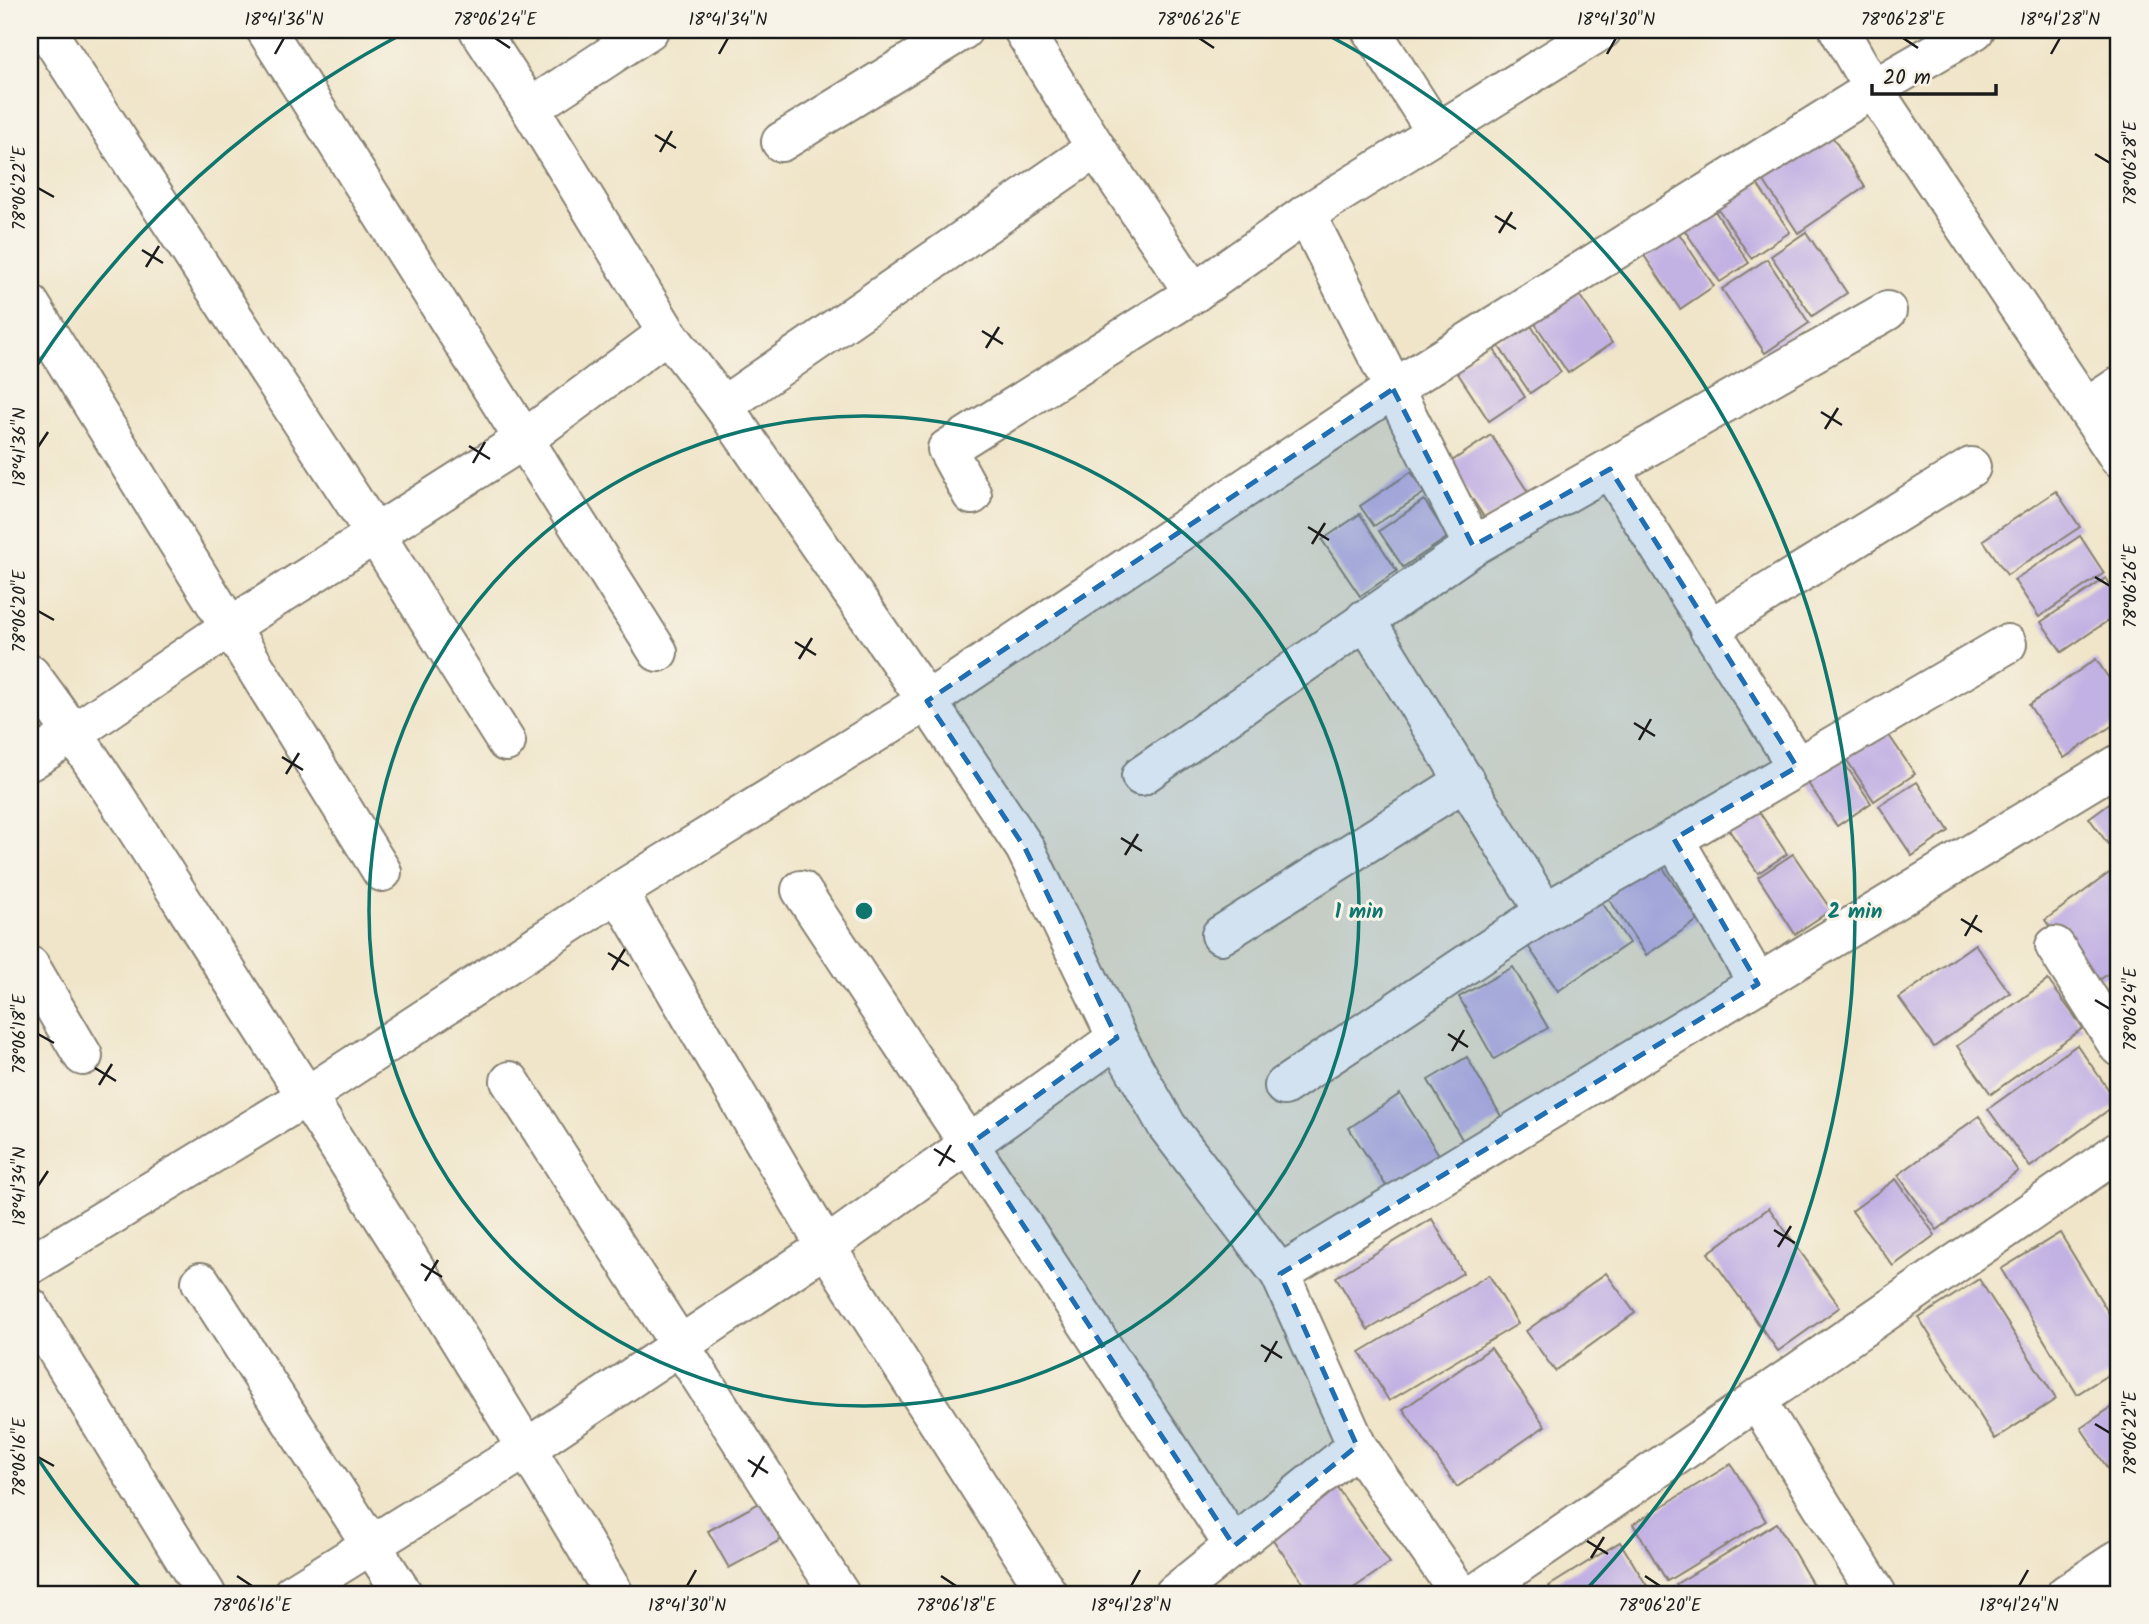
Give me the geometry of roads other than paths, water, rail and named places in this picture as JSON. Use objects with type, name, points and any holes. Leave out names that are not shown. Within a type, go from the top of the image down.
[{"type":"street","points":[[46,30],[375,534],[506,742]]},
{"type":"street","points":[[267,30],[658,652]]},
{"type":"street","points":[[479,30],[530,108],[667,333],[723,405],[1025,848],[1117,1038],[1167,1126],[1280,1274],[1357,1447],[1460,1594]]},
{"type":"street","points":[[530,108],[649,30]]},
{"type":"street","points":[[781,142],[963,30]]},
{"type":"street","points":[[1023,30],[1096,149],[1194,293]]},
{"type":"street","points":[[1371,30],[1436,132]]},
{"type":"street","points":[[972,495],[947,449],[1194,293],[1306,214],[1602,30]]},
{"type":"street","points":[[1839,30],[1873,89],[2119,458]]},
{"type":"street","points":[[30,1265],[307,1097],[618,892],[927,701],[1393,389],[1873,89],[1975,30]]},
{"type":"street","points":[[723,405],[1096,149]]},
{"type":"street","points":[[1306,214],[1473,546]]},
{"type":"street","points":[[30,304],[382,872]]},
{"type":"street","points":[[1141,776],[1473,546],[1887,312]]},
{"type":"street","points":[[30,761],[231,626],[523,440],[667,333]]},
{"type":"street","points":[[2086,408],[2119,386]]},
{"type":"street","points":[[1709,629],[1971,467]]},
{"type":"street","points":[[1610,468],[1797,767]]},
{"type":"street","points":[[1366,619],[1545,912]]},
{"type":"street","points":[[1284,1086],[1545,912],[2007,644]]},
{"type":"street","points":[[30,674],[74,733],[307,1097],[527,1448],[614,1594]]},
{"type":"street","points":[[1280,1274],[2119,764]]},
{"type":"street","points":[[1221,935],[1465,780]]},
{"type":"street","points":[[1674,839],[1758,984]]},
{"type":"street","points":[[801,890],[1234,1546]]},
{"type":"street","points":[[618,892],[826,1247],[1048,1594]]},
{"type":"street","points":[[2055,946],[2119,1047]]},
{"type":"street","points":[[30,965],[83,1056]]},
{"type":"street","points":[[292,1594],[527,1448],[680,1346],[826,1247],[1117,1038]]},
{"type":"street","points":[[510,1081],[840,1594]]},
{"type":"street","points":[[1475,1594],[2119,1151]]},
{"type":"street","points":[[201,1282],[403,1594]]},
{"type":"street","points":[[30,1307],[206,1594]]},
{"type":"street","points":[[1756,1399],[1877,1594]]},
{"type":"street","points":[[1174,1594],[1357,1447]]},
{"type":"street","points":[[2066,1594],[2119,1559]]}]
